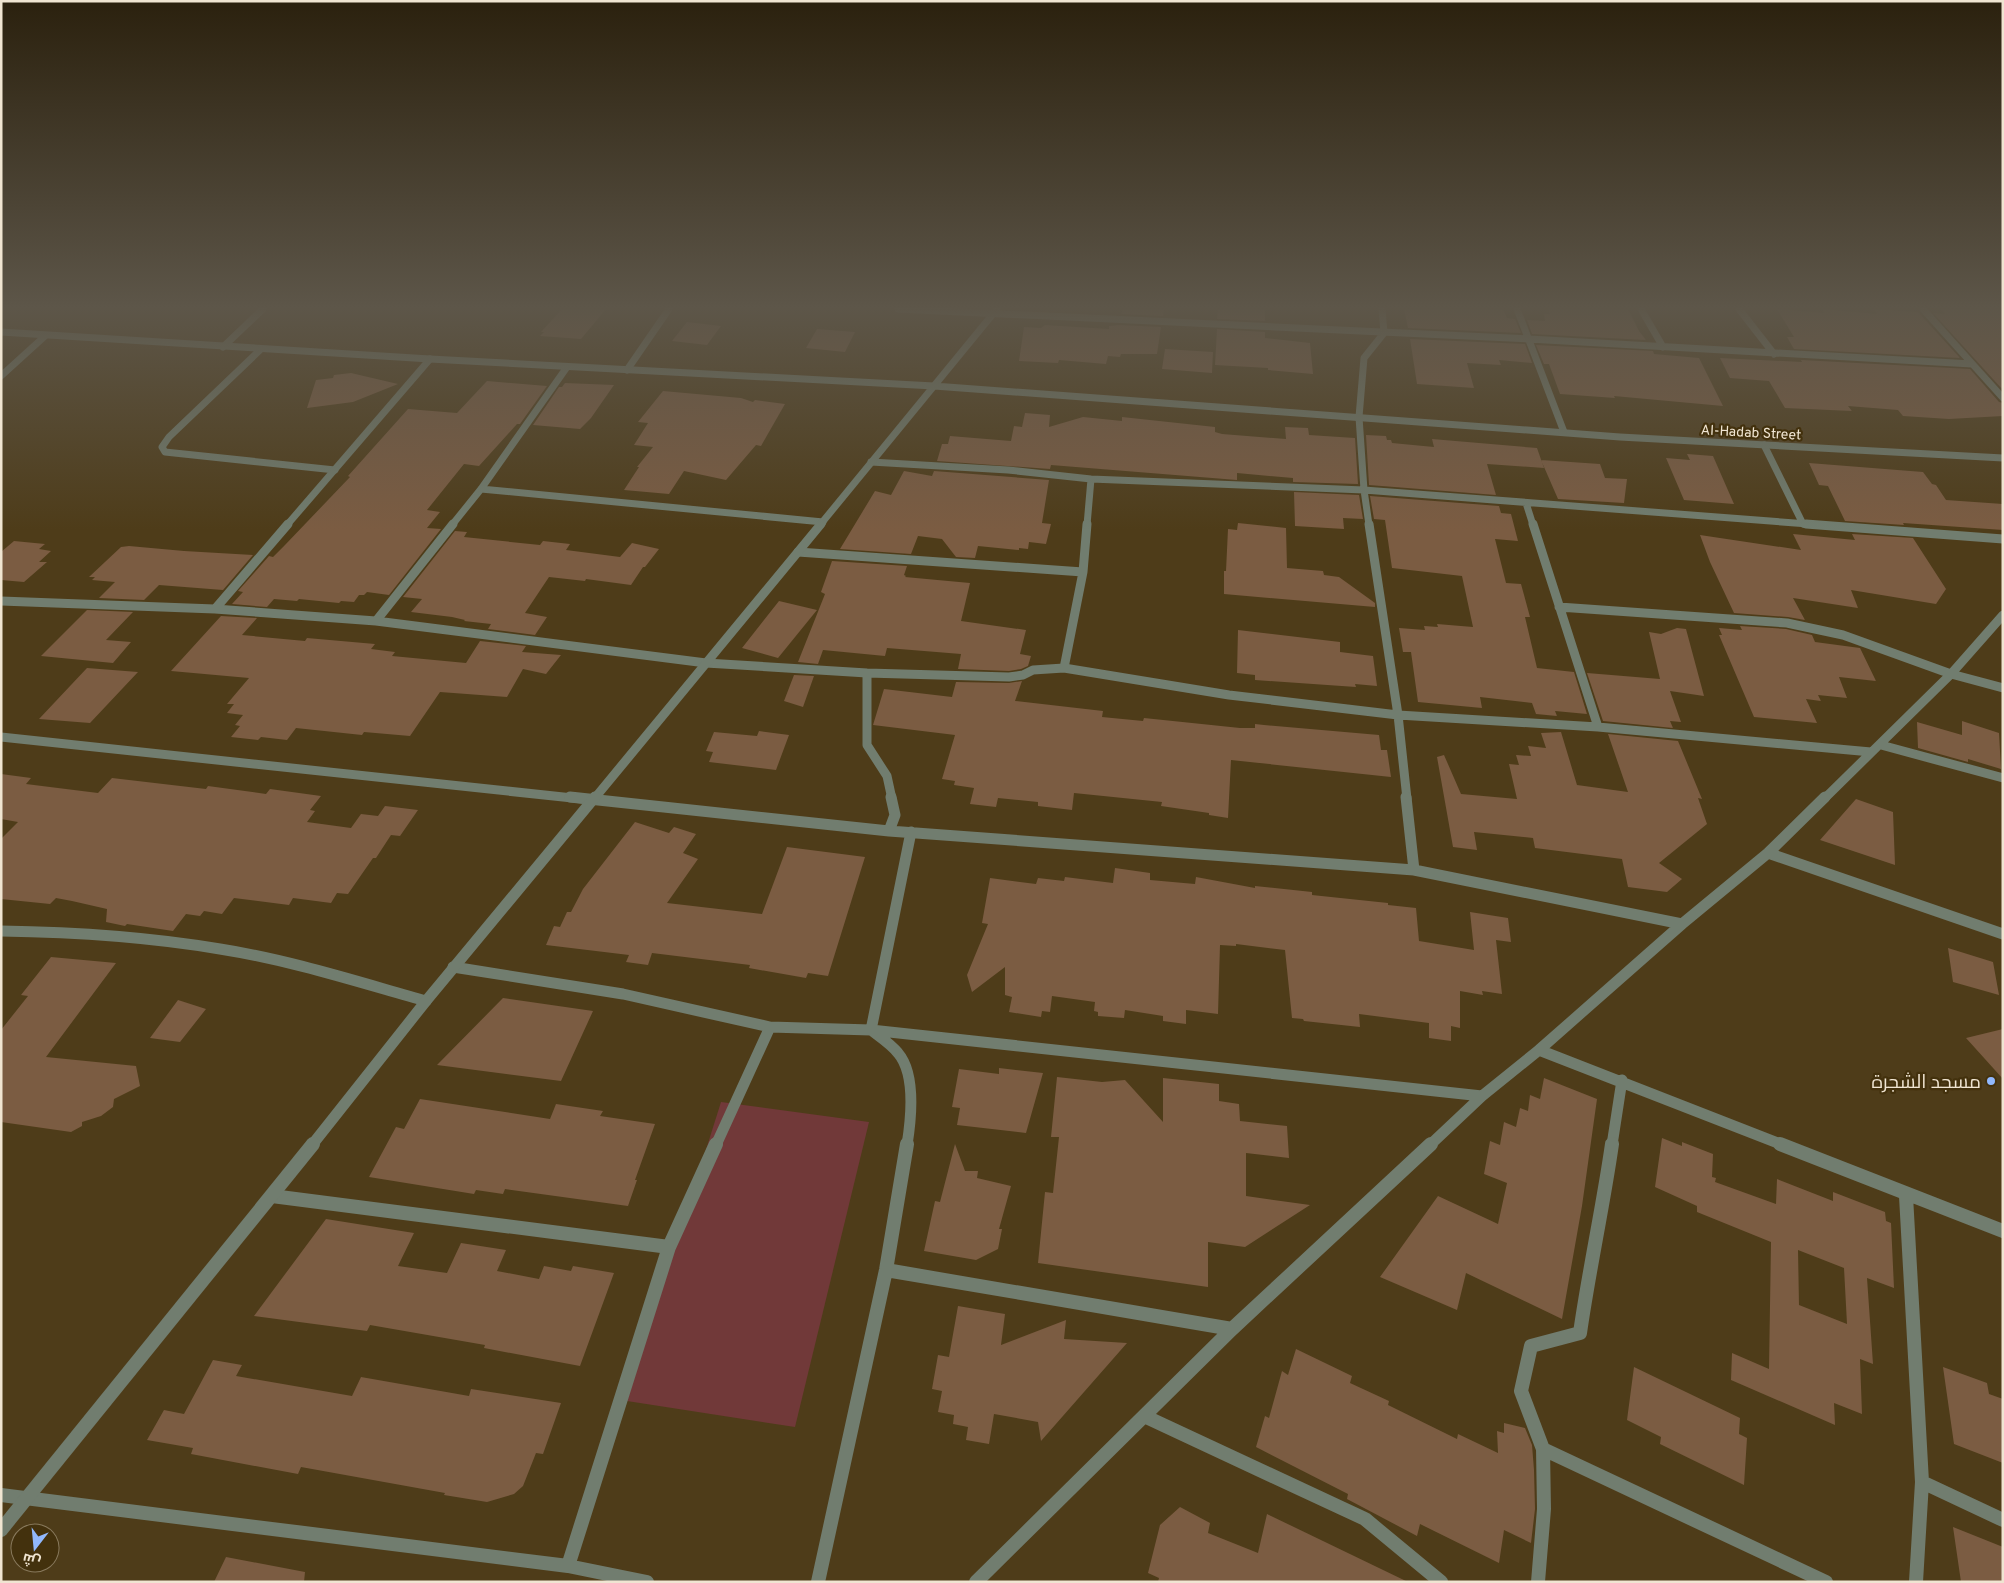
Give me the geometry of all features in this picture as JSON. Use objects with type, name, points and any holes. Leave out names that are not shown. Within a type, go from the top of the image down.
[{"type":"street","points":[[226,383],[169,437],[162,447],[165,452],[335,470]]},
{"type":"street","points":[[216,609],[410,383]]},
{"type":"street","points":[[376,621],[481,488],[556,383]]},
{"type":"street","name":"Al-Hadab Street","points":[[874,383],[1564,432],[2003,458]]},
{"type":"street","points":[[1,1530],[272,1196],[453,967],[937,383]]},
{"type":"street","points":[[1362,383],[1359,417],[1364,490],[1398,715],[1414,870]]},
{"type":"street","points":[[1546,383],[1564,432]]},
{"type":"street","points":[[1989,383],[2003,398]]},
{"type":"street","points":[[1764,445],[1803,524]]},
{"type":"street","points":[[872,462],[1008,470],[1091,479],[1364,490],[2003,539]]},
{"type":"street","points":[[1064,668],[1083,572],[1091,479]]},
{"type":"street","points":[[481,488],[823,522]]},
{"type":"street","points":[[1526,503],[1598,727]]},
{"type":"street","points":[[798,552],[1083,572]]},
{"type":"street","points":[[1,601],[216,609],[376,621],[706,663],[868,673],[1009,677],[1023,675],[1033,670],[1064,668],[1229,694],[1398,715],[1598,727],[1876,749],[2003,778]]},
{"type":"street","points":[[1559,607],[1787,623],[1844,635],[1951,674],[2003,688]]},
{"type":"street","points":[[976,1582],[1232,1330],[1482,1096],[1539,1050],[1682,924],[1768,853],[1951,674],[2003,615]]},
{"type":"street","points":[[868,673],[867,745],[887,776],[894,815],[890,831]]},
{"type":"street","points":[[1,737],[890,831],[1414,870],[1682,924]]},
{"type":"street","points":[[871,1030],[911,832]]},
{"type":"street","points":[[1768,853],[2003,934]]},
{"type":"street","points":[[1,931],[68,932],[220,949],[296,965],[426,1001]]},
{"type":"street","points":[[453,967],[623,994],[770,1027],[871,1030],[1482,1096]]},
{"type":"street","points":[[568,1566],[669,1247],[770,1027]]},
{"type":"street","points":[[818,1582],[886,1270],[912,1122],[910,1081],[899,1054],[871,1030]]},
{"type":"street","points":[[1539,1050],[1622,1080],[1906,1196],[2003,1232]]},
{"type":"street","points":[[1538,1582],[1544,1509],[1544,1449],[1521,1390],[1531,1346],[1580,1332],[1589,1271],[1602,1213],[1622,1080]]},
{"type":"street","points":[[272,1196],[669,1247]]},
{"type":"street","points":[[1906,1196],[1922,1482],[1916,1582]]},
{"type":"street","points":[[886,1270],[1232,1330]]},
{"type":"street","points":[[1144,1416],[1365,1519],[1441,1582]]},
{"type":"street","points":[[1544,1449],[1826,1582]]},
{"type":"street","points":[[1922,1482],[2003,1520]]},
{"type":"street","points":[[1,1495],[568,1566],[647,1582]]},
{"type":"shaded area","points":[[721,1102],[869,1122],[795,1427],[627,1401]]},
{"type":"building","points":[[315,383],[398,384],[353,402],[307,408]]},
{"type":"building","points":[[485,383],[547,386],[520,424],[517,424],[479,466],[464,464],[427,510],[440,512],[427,528],[441,529],[389,595],[367,592],[364,595],[359,595],[354,602],[341,601],[339,603],[299,599],[297,601],[274,599],[267,607],[232,604],[243,592],[238,591],[269,556],[273,557],[350,477],[348,476],[408,409],[457,413]]},
{"type":"building","points":[[565,383],[614,385],[591,418],[580,429],[533,425],[559,387],[562,387]]},
{"type":"building","points":[[1473,383],[1474,388],[1417,384]]},
{"type":"building","points":[[1556,383],[1711,383],[1723,406],[1614,396],[1615,398],[1560,394]]},
{"type":"building","points":[[1770,383],[1982,383],[1999,402],[2003,403],[2003,416],[1949,419],[1903,416],[1898,410],[1848,406],[1852,411],[1785,408]]},
{"type":"building","points":[[1997,383],[2003,383],[2003,390]]},
{"type":"building","points":[[663,391],[785,404],[761,446],[756,445],[726,480],[684,471],[669,494],[624,490],[639,467],[637,467],[653,447],[634,445],[648,423],[638,422]]},
{"type":"building","points":[[1025,413],[1050,415],[1049,427],[1083,417],[1122,421],[1122,417],[1215,427],[1215,432],[1222,434],[1286,439],[1285,427],[1308,428],[1309,435],[1355,438],[1358,484],[1293,482],[1293,478],[1237,473],[1237,480],[1051,465],[1050,469],[937,461],[942,444],[948,444],[950,436],[1011,441],[1014,426],[1022,427]]},
{"type":"building","points":[[1366,435],[1386,436],[1387,440],[1391,440],[1392,443],[1434,447],[1432,439],[1537,448],[1544,468],[1487,464],[1496,495],[1369,485]]},
{"type":"building","points":[[1687,454],[1713,456],[1734,504],[1684,500],[1666,458],[1690,460]]},
{"type":"building","points":[[1541,460],[1600,464],[1605,478],[1627,479],[1624,503],[1558,499]]},
{"type":"building","points":[[1809,463],[1923,472],[1932,484],[1936,485],[1946,500],[2003,504],[2003,530],[1845,521],[1828,486],[1819,485]]},
{"type":"building","points":[[904,471],[932,476],[934,471],[1049,480],[1042,523],[1051,524],[1046,544],[1029,542],[1028,549],[1019,548],[1019,550],[978,546],[975,558],[956,557],[942,539],[918,536],[911,554],[840,549],[875,491],[891,495]]},
{"type":"building","points":[[1294,492],[1359,495],[1363,519],[1343,518],[1344,529],[1295,526]]},
{"type":"building","points":[[1370,496],[1499,506],[1501,513],[1511,514],[1518,541],[1495,539],[1506,583],[1521,584],[1530,617],[1525,617],[1537,668],[1574,672],[1587,714],[1555,711],[1557,716],[1536,714],[1532,703],[1480,697],[1482,708],[1418,702],[1411,652],[1403,652],[1399,628],[1425,630],[1424,626],[1438,627],[1437,624],[1473,627],[1462,576],[1392,568],[1385,520],[1374,519]]},
{"type":"building","points":[[1238,523],[1286,528],[1287,568],[1323,571],[1324,575],[1339,577],[1375,603],[1375,607],[1224,594],[1228,529],[1237,530]]},
{"type":"building","points":[[455,531],[467,532],[464,537],[540,545],[543,541],[570,544],[566,550],[620,557],[632,543],[659,549],[643,567],[631,585],[586,579],[585,581],[549,577],[525,613],[547,617],[535,635],[488,629],[491,624],[411,612],[422,599],[403,597]]},
{"type":"building","points":[[1793,534],[1855,540],[1852,534],[1913,538],[1946,589],[1936,604],[1851,590],[1858,608],[1793,598],[1805,620],[1734,613],[1710,562],[1700,535],[1801,550]]},
{"type":"building","points":[[14,541],[45,544],[39,549],[51,551],[39,562],[47,562],[24,582],[1,580],[1,552]]},
{"type":"building","points":[[121,547],[253,555],[223,590],[159,585],[144,600],[99,598],[115,582],[92,580],[95,577],[89,577]]},
{"type":"building","points":[[832,561],[907,566],[905,577],[970,583],[961,621],[1026,630],[1020,654],[1031,656],[1028,666],[1009,671],[958,669],[961,654],[887,648],[885,656],[823,650],[818,664],[798,662],[825,594],[821,592]]},
{"type":"building","points":[[779,601],[817,610],[778,658],[742,648]]},
{"type":"building","points":[[87,610],[133,612],[106,640],[131,642],[113,663],[41,656]]},
{"type":"building","points":[[221,616],[257,618],[242,635],[305,641],[307,638],[375,644],[371,649],[395,652],[392,656],[466,663],[480,641],[526,646],[522,652],[561,655],[546,674],[523,669],[507,697],[440,692],[410,736],[364,732],[362,735],[296,728],[287,740],[261,737],[258,740],[231,737],[240,726],[235,725],[243,715],[227,713],[234,704],[227,704],[249,678],[171,671]]},
{"type":"building","points":[[1740,626],[1786,629],[1812,635],[1815,642],[1860,648],[1876,681],[1839,677],[1847,698],[1818,695],[1821,701],[1806,699],[1817,723],[1754,717],[1719,635],[1722,635],[1719,628],[1742,630]]},
{"type":"building","points":[[1677,628],[1686,629],[1704,696],[1670,691],[1681,722],[1670,721],[1673,728],[1603,721],[1587,673],[1660,679],[1649,632],[1661,634]]},
{"type":"building","points":[[1238,630],[1340,642],[1340,652],[1373,656],[1377,686],[1355,684],[1356,687],[1255,680],[1255,675],[1237,673]]},
{"type":"building","points":[[87,668],[138,672],[90,723],[39,719]]},
{"type":"building","points":[[794,675],[814,676],[803,707],[784,701]]},
{"type":"building","points":[[1022,681],[1015,701],[1103,711],[1102,717],[1143,721],[1144,718],[1240,728],[1255,728],[1255,724],[1379,735],[1381,750],[1387,750],[1391,777],[1231,760],[1228,818],[1209,815],[1209,813],[1161,806],[1162,802],[1074,793],[1072,810],[1038,806],[1038,802],[998,798],[996,807],[970,804],[974,788],[954,785],[955,781],[942,779],[955,735],[873,725],[884,689],[952,697],[956,682],[1009,683]]},
{"type":"building","points":[[1962,721],[1999,733],[2001,769],[1968,759],[1968,762],[1918,748],[1917,722],[1962,735]]},
{"type":"building","points":[[759,731],[789,735],[776,770],[709,762],[713,752],[706,751],[714,732],[757,736]]},
{"type":"building","points":[[1561,732],[1577,785],[1628,792],[1608,734],[1678,741],[1702,799],[1698,798],[1707,824],[1659,863],[1682,879],[1667,892],[1628,887],[1622,859],[1535,848],[1533,838],[1474,832],[1477,850],[1453,847],[1437,757],[1444,755],[1461,794],[1517,799],[1509,764],[1519,765],[1516,755],[1531,756],[1528,746],[1546,748],[1541,733]]},
{"type":"building","points":[[1,774],[31,778],[26,784],[98,793],[112,778],[206,789],[208,786],[266,794],[270,789],[321,796],[310,810],[315,811],[307,822],[351,828],[361,814],[378,816],[385,806],[418,810],[400,836],[391,835],[348,894],[337,893],[331,903],[293,898],[289,905],[234,898],[222,914],[204,911],[200,916],[186,914],[173,931],[106,922],[107,909],[56,898],[50,904],[1,899],[1,839],[18,822],[1,819]]},
{"type":"building","points":[[1856,799],[1893,812],[1895,865],[1820,840]]},
{"type":"building","points":[[635,822],[669,833],[674,827],[696,834],[683,853],[698,859],[667,903],[762,914],[787,847],[865,857],[828,976],[808,973],[806,978],[749,968],[750,965],[652,953],[648,965],[626,962],[629,955],[546,945],[554,926],[560,927],[567,912],[571,912],[583,889]]},
{"type":"building","points":[[1115,868],[1150,873],[1150,880],[1195,884],[1196,877],[1255,888],[1255,886],[1312,892],[1312,895],[1416,908],[1419,941],[1474,950],[1470,912],[1508,918],[1511,942],[1496,940],[1502,994],[1482,991],[1483,995],[1460,991],[1460,1028],[1451,1026],[1451,1041],[1429,1038],[1429,1023],[1359,1014],[1360,1027],[1304,1021],[1303,1019],[1292,1018],[1285,950],[1236,944],[1236,946],[1220,945],[1218,1014],[1186,1010],[1186,1024],[1163,1021],[1163,1016],[1125,1010],[1124,1018],[1098,1016],[1098,1012],[1094,1011],[1095,1002],[1052,996],[1050,1012],[1042,1011],[1041,1017],[1009,1012],[1012,997],[1005,995],[1005,967],[972,992],[967,975],[988,924],[982,923],[990,878],[1036,884],[1038,878],[1064,881],[1065,877],[1113,883]]},
{"type":"building","points":[[1948,948],[1993,962],[1999,995],[1953,982]]},
{"type":"building","points":[[51,957],[116,963],[46,1057],[136,1066],[140,1086],[114,1099],[113,1107],[101,1116],[82,1122],[82,1126],[71,1132],[1,1122],[1,1030],[28,996],[21,995]]},
{"type":"building","points":[[503,998],[593,1011],[561,1081],[437,1065]]},
{"type":"building","points":[[178,1000],[206,1009],[180,1042],[150,1038]]},
{"type":"building","points":[[2003,1029],[2003,1079],[1966,1038]]},
{"type":"building","points":[[999,1068],[1043,1073],[1026,1133],[957,1125],[960,1108],[952,1107],[959,1069],[999,1074]]},
{"type":"building","points":[[1057,1077],[1102,1082],[1125,1080],[1163,1122],[1163,1078],[1219,1084],[1219,1101],[1239,1104],[1240,1121],[1287,1126],[1289,1158],[1246,1153],[1246,1196],[1310,1205],[1245,1247],[1208,1242],[1208,1287],[1038,1263],[1045,1192],[1053,1193],[1059,1137],[1051,1137]]},
{"type":"building","points":[[1544,1078],[1597,1099],[1582,1206],[1562,1319],[1466,1273],[1457,1310],[1380,1277],[1438,1196],[1498,1224],[1507,1183],[1484,1174],[1490,1141],[1500,1145],[1504,1122],[1516,1127],[1520,1108],[1528,1111],[1530,1095],[1540,1099]]},
{"type":"building","points":[[420,1099],[550,1119],[556,1104],[603,1111],[600,1116],[655,1124],[628,1206],[505,1189],[503,1194],[476,1190],[474,1194],[369,1177],[396,1127],[404,1129]]},
{"type":"building","points":[[1662,1138],[1682,1146],[1682,1142],[1713,1154],[1712,1177],[1716,1178],[1715,1182],[1776,1204],[1777,1179],[1833,1201],[1833,1192],[1885,1212],[1886,1221],[1891,1223],[1894,1288],[1867,1278],[1873,1364],[1860,1359],[1862,1414],[1834,1403],[1835,1425],[1731,1380],[1732,1353],[1769,1369],[1771,1242],[1697,1212],[1697,1206],[1655,1187]],"holes":[[[1798,1250],[1844,1268],[1847,1324],[1799,1305]]]},
{"type":"building","points":[[955,1144],[965,1171],[978,1171],[977,1178],[1011,1186],[999,1229],[1002,1229],[998,1249],[976,1260],[924,1251],[935,1201],[940,1202]]},
{"type":"building","points":[[326,1219],[414,1233],[398,1266],[447,1273],[461,1243],[506,1250],[497,1271],[539,1279],[544,1266],[571,1271],[573,1266],[614,1273],[580,1366],[484,1348],[485,1345],[370,1325],[367,1331],[254,1316]]},
{"type":"building","points":[[958,1306],[1005,1314],[1001,1345],[1066,1320],[1064,1339],[1127,1343],[1041,1441],[1038,1422],[994,1414],[989,1444],[966,1440],[968,1427],[953,1424],[954,1415],[938,1412],[942,1391],[932,1389],[938,1355],[949,1357]]},
{"type":"building","points":[[1296,1349],[1352,1376],[1350,1383],[1389,1401],[1388,1405],[1457,1439],[1458,1434],[1498,1453],[1497,1431],[1504,1433],[1504,1423],[1525,1428],[1532,1445],[1534,1470],[1535,1509],[1531,1543],[1504,1530],[1499,1563],[1420,1524],[1417,1536],[1347,1499],[1348,1494],[1256,1447],[1265,1416],[1269,1418],[1282,1371],[1288,1375]]},
{"type":"building","points":[[213,1360],[242,1365],[236,1376],[352,1396],[361,1377],[469,1396],[471,1389],[561,1403],[543,1454],[536,1453],[523,1486],[514,1494],[487,1502],[301,1467],[298,1474],[191,1454],[193,1448],[147,1440],[164,1410],[184,1414]]},
{"type":"building","points":[[1634,1367],[1740,1418],[1739,1434],[1747,1438],[1744,1485],[1660,1444],[1661,1437],[1627,1420]]},
{"type":"building","points":[[1943,1367],[1987,1383],[1989,1394],[2003,1399],[2003,1463],[1954,1444]]},
{"type":"building","points":[[1180,1507],[1210,1523],[1208,1533],[1258,1553],[1267,1514],[1408,1582],[1158,1582],[1159,1578],[1148,1573],[1160,1525]]},
{"type":"building","points":[[1953,1527],[2003,1547],[2003,1582],[1961,1582]]},
{"type":"building","points":[[226,1557],[305,1572],[304,1582],[214,1582]]},
{"type":"place","name":"مسجد الشجرة","points":[[1991,1081]]}]
